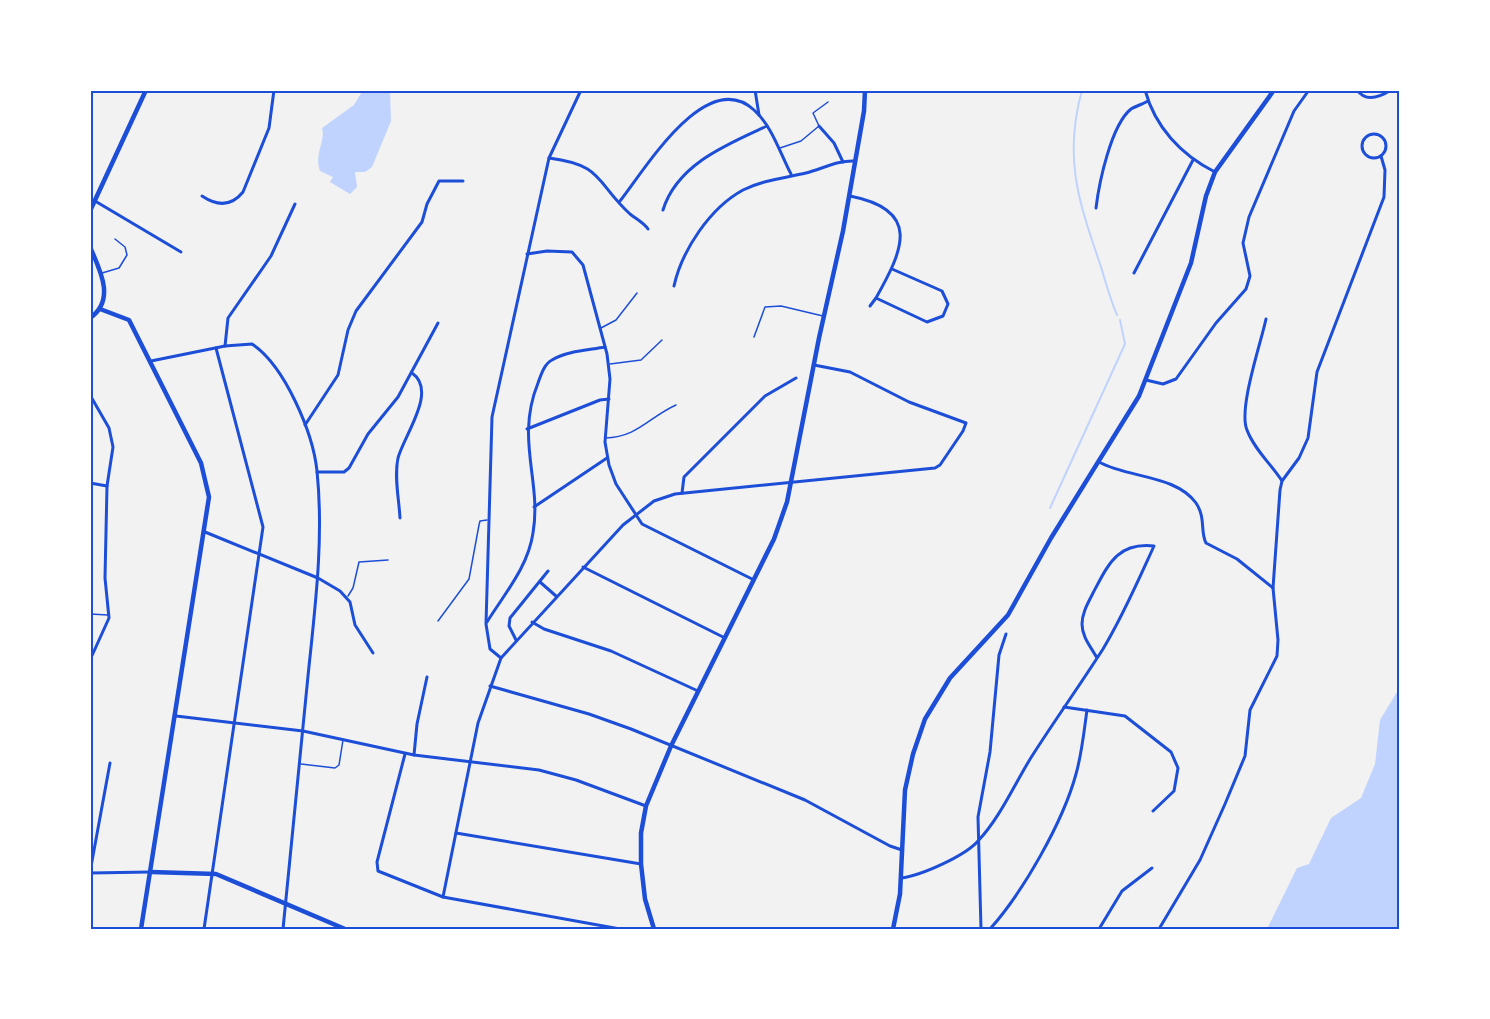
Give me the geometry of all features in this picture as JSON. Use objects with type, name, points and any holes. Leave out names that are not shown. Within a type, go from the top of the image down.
[{"type":"street","points":[[90,211],[146,90]]},
{"type":"street","points":[[202,196],[217,204],[226,204],[236,200],[243,192],[269,128],[274,90]]},
{"type":"street","points":[[501,658],[490,649],[486,624],[492,417],[549,158],[581,90]]},
{"type":"street","points":[[755,90],[759,115]]},
{"type":"street","points":[[654,929],[645,899],[641,864],[641,832],[646,806],[671,746],[754,580],[783,515],[850,196],[865,90]]},
{"type":"street","points":[[1145,90],[1148,101],[1168,138],[1193,160],[1215,172]]},
{"type":"street","points":[[893,929],[901,879],[908,769],[926,719],[950,678],[1008,615],[1056,529],[1099,462],[1146,380],[1191,263],[1215,172],[1274,90]]},
{"type":"street","points":[[1146,380],[1163,384],[1176,379],[1216,322],[1246,289],[1250,276],[1244,243],[1249,217],[1294,111],[1309,90]]},
{"type":"street","points":[[1357,90],[1361,96],[1368,98],[1391,90]]},
{"type":"street","points":[[620,201],[656,149],[702,109],[718,101],[730,99],[743,102],[759,115],[767,126],[790,174]]},
{"type":"street","points":[[1096,208],[1101,174],[1116,135],[1128,112],[1148,101]]},
{"type":"street","points":[[663,210],[674,189],[701,160],[767,126]]},
{"type":"street","points":[[819,126],[834,143],[843,162]]},
{"type":"street","points":[[1159,929],[1200,860],[1245,756],[1250,710],[1277,656],[1278,640],[1273,588],[1282,481],[1299,458],[1308,438],[1317,372],[1384,197],[1385,170],[1381,156],[1385,150],[1383,138],[1375,134],[1367,136],[1362,145],[1364,153],[1370,158],[1381,156]]},
{"type":"street","points":[[549,158],[583,164],[648,229]]},
{"type":"street","points":[[1134,273],[1146,245],[1193,160]]},
{"type":"street","points":[[674,286],[677,270],[689,248],[725,202],[746,189],[790,174],[802,174],[843,162],[855,161]]},
{"type":"street","points":[[305,425],[338,375],[348,330],[356,311],[422,222],[435,186],[439,181],[463,181]]},
{"type":"street","points":[[850,196],[885,209],[898,223],[902,234],[892,269],[870,306]]},
{"type":"street","points":[[94,201],[181,252]]},
{"type":"street","points":[[225,346],[228,318],[271,256],[294,204]]},
{"type":"street","points":[[90,247],[101,273],[105,293],[100,309],[90,318]]},
{"type":"street","points":[[527,254],[563,250],[572,252],[579,258],[609,363],[609,399],[605,438],[607,458],[616,484],[642,524],[754,580]]},
{"type":"street","points":[[876,298],[927,322],[940,319],[945,313],[948,304],[942,291],[892,269]]},
{"type":"street","points":[[100,309],[129,320],[204,471],[209,496],[141,929]]},
{"type":"street","points":[[1266,319],[1252,372],[1245,424],[1252,440],[1282,481]]},
{"type":"street","points":[[317,472],[344,472],[349,468],[368,434],[394,403],[438,323]]},
{"type":"street","points":[[151,361],[225,346],[252,344],[261,351],[280,376],[305,425],[317,472],[318,578],[283,929]]},
{"type":"street","points":[[486,624],[527,558],[534,528],[527,429],[533,394],[550,361],[605,347]]},
{"type":"street","points":[[204,929],[261,555],[263,527],[261,510],[216,348]]},
{"type":"street","points":[[443,897],[470,760],[490,686],[501,658],[611,535],[660,498],[682,493],[935,468],[944,460],[966,423],[909,402],[850,372],[814,365]]},
{"type":"street","points":[[400,518],[399,458],[418,412],[421,388],[419,378],[412,373]]},
{"type":"street","points":[[682,493],[684,477],[756,404],[796,378]]},
{"type":"street","points":[[90,395],[109,428],[113,440],[107,486],[105,578],[109,615],[90,660]]},
{"type":"street","points":[[527,429],[600,400],[609,399]]},
{"type":"street","points":[[534,507],[607,458]]},
{"type":"street","points":[[1099,462],[1119,471],[1173,486],[1186,493],[1196,504],[1203,517],[1206,543],[1237,559],[1273,588]]},
{"type":"street","points":[[90,483],[107,486]]},
{"type":"street","points":[[205,532],[318,578],[347,597],[355,625],[373,653]]},
{"type":"street","points":[[901,879],[924,873],[978,843],[1097,658],[1126,608],[1154,546],[1135,546],[1121,552],[1110,563],[1099,583],[1082,622],[1085,637],[1097,658]]},
{"type":"street","points":[[583,567],[725,638]]},
{"type":"street","points":[[516,640],[510,620],[548,571]]},
{"type":"street","points":[[540,582],[556,596]]},
{"type":"street","points":[[532,622],[611,651],[698,691]]},
{"type":"street","points":[[981,929],[979,803],[990,752],[999,655],[1006,634]]},
{"type":"street","points":[[414,755],[417,724],[427,677]]},
{"type":"street","points":[[490,686],[589,714],[671,746],[805,800],[890,846],[902,850]]},
{"type":"street","points":[[1064,707],[1120,715],[1132,720],[1174,756],[1178,768],[1174,791],[1153,811]]},
{"type":"street","points":[[990,929],[1019,890],[1066,801],[1078,766],[1087,710]]},
{"type":"street","points":[[176,716],[303,731],[405,754],[470,760],[555,773],[646,806]]},
{"type":"street","points":[[405,754],[377,869],[443,897],[620,929]]},
{"type":"street","points":[[110,763],[90,873],[211,873],[345,929]]},
{"type":"street","points":[[456,833],[641,864]]},
{"type":"street","points":[[1099,929],[1122,891],[1152,868]]},
{"type":"lane","points":[[778,149],[801,141],[819,126],[813,113],[828,102]]},
{"type":"lane","points":[[101,273],[119,268],[127,255],[125,247],[115,239]]},
{"type":"lane","points":[[600,328],[616,320],[637,292]]},
{"type":"lane","points":[[754,337],[765,307],[781,306],[824,316]]},
{"type":"lane","points":[[609,363],[641,360],[662,340]]},
{"type":"lane","points":[[605,438],[644,428],[658,414],[676,405]]},
{"type":"lane","points":[[438,621],[469,579],[479,522],[488,519]]},
{"type":"lane","points":[[347,597],[353,588],[359,562],[388,560]]},
{"type":"lane","points":[[90,614],[109,615]]},
{"type":"lane","points":[[301,764],[335,768],[339,765],[343,739]]},
{"type":"water","points":[[363,90],[390,90],[391,121],[372,167],[365,172],[355,172],[357,187],[350,194],[330,182],[333,177],[320,171],[318,159],[323,137],[322,128],[354,105]]},
{"type":"water","points":[[1400,687],[1400,929],[1267,929],[1297,868],[1309,864],[1331,818],[1361,798],[1375,764],[1380,720]]},
{"type":"waterway","points":[[1082,90],[1076,115],[1074,138],[1076,180],[1086,222],[1117,315]]},
{"type":"waterway","points":[[1050,508],[1125,344],[1120,320]]}]
